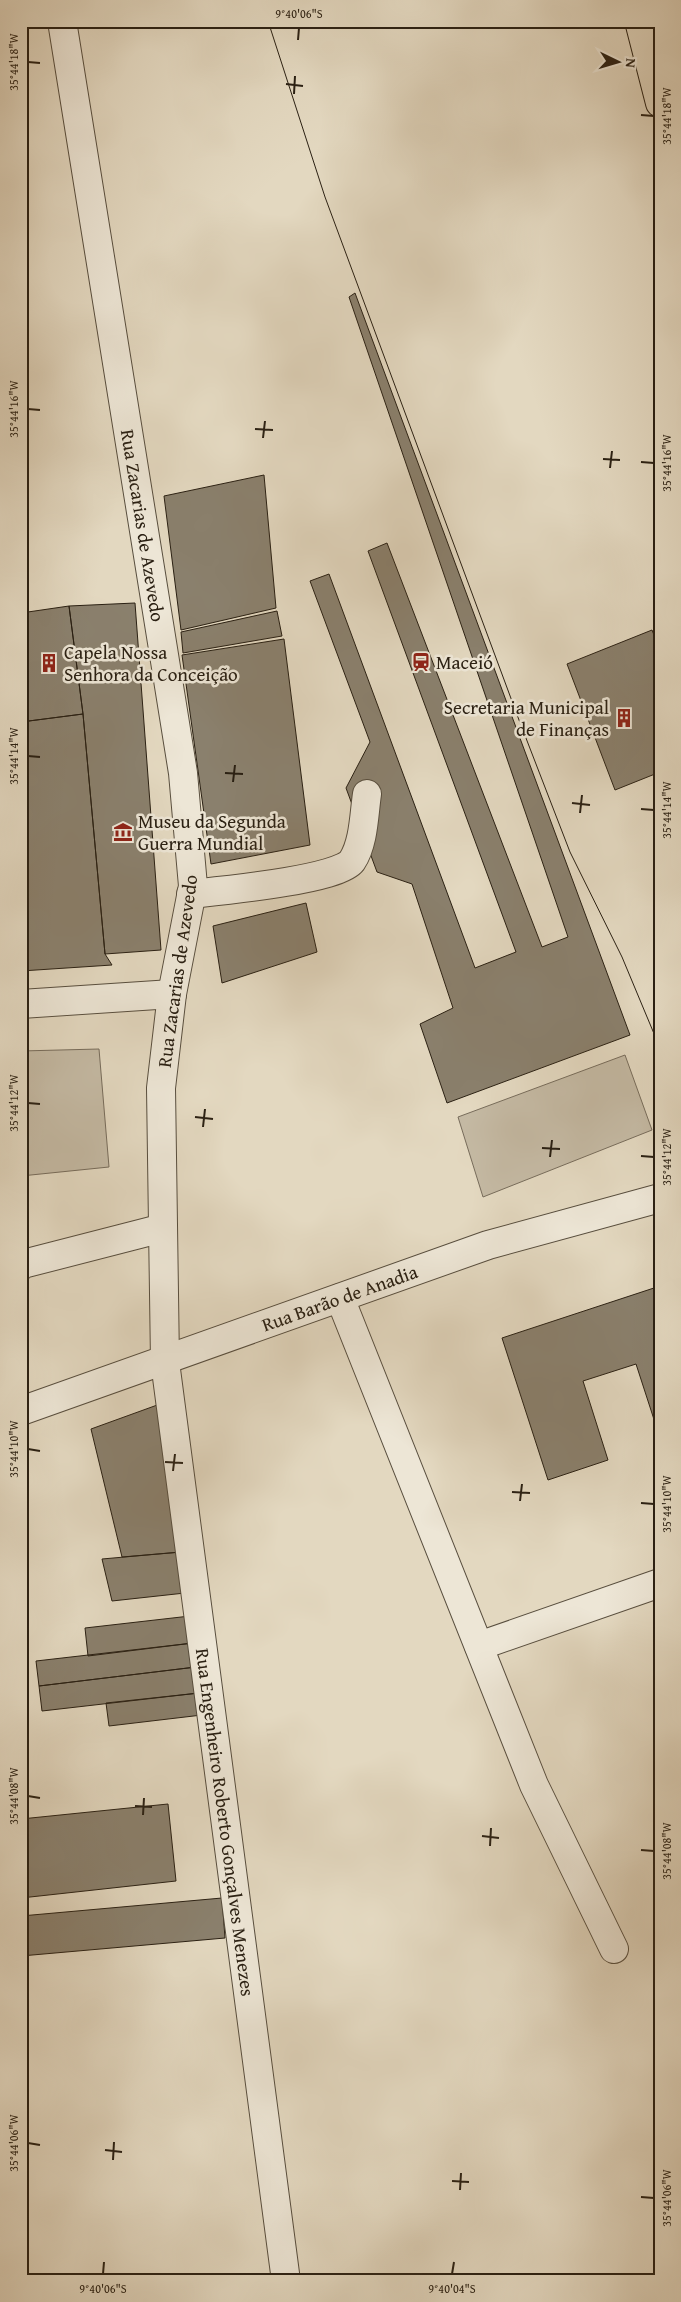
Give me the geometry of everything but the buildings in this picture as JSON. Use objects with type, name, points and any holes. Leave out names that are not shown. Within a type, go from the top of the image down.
[{"type":"main road","points":[[639,21],[660,102]]},
{"type":"street","name":"Rua Zacarias de Azevedo","points":[[62,21],[183,773],[193,886],[172,994],[161,1088],[165,1362]]},
{"type":"street","points":[[191,894],[311,877],[339,869],[350,863],[357,850],[367,794]]},
{"type":"street","points":[[21,1004],[172,994]]},
{"type":"street","name":"Rua Barão de Anadia","points":[[21,1411],[165,1362],[488,1245],[660,1198]]},
{"type":"street","points":[[21,1266],[163,1228]]},
{"type":"street","points":[[340,1298],[534,1785],[614,1949]]},
{"type":"street","name":"Rua Engenheiro Roberto Gonçalves Menezes","points":[[165,1362],[286,2281]]},
{"type":"street","points":[[479,1646],[660,1583]]},
{"type":"shaded area","points":[[99,1049],[109,1167],[21,1176],[21,1051]]},
{"type":"shaded area","points":[[625,1055],[652,1130],[483,1197],[458,1117]]},
{"type":"tram line","points":[[268,21],[325,197],[519,720],[570,852],[622,957],[660,1048]]},
{"type":"place","name":"Maceió","points":[[421,662]]},
{"type":"place","name":"Capela Nossa Senhora da Conceição","points":[[49,663]]},
{"type":"place","name":"Secretaria Municipal de Finanças","points":[[624,718]]},
{"type":"place","name":"Museu da Segunda Guerra Mundial","points":[[123,832]]}]
